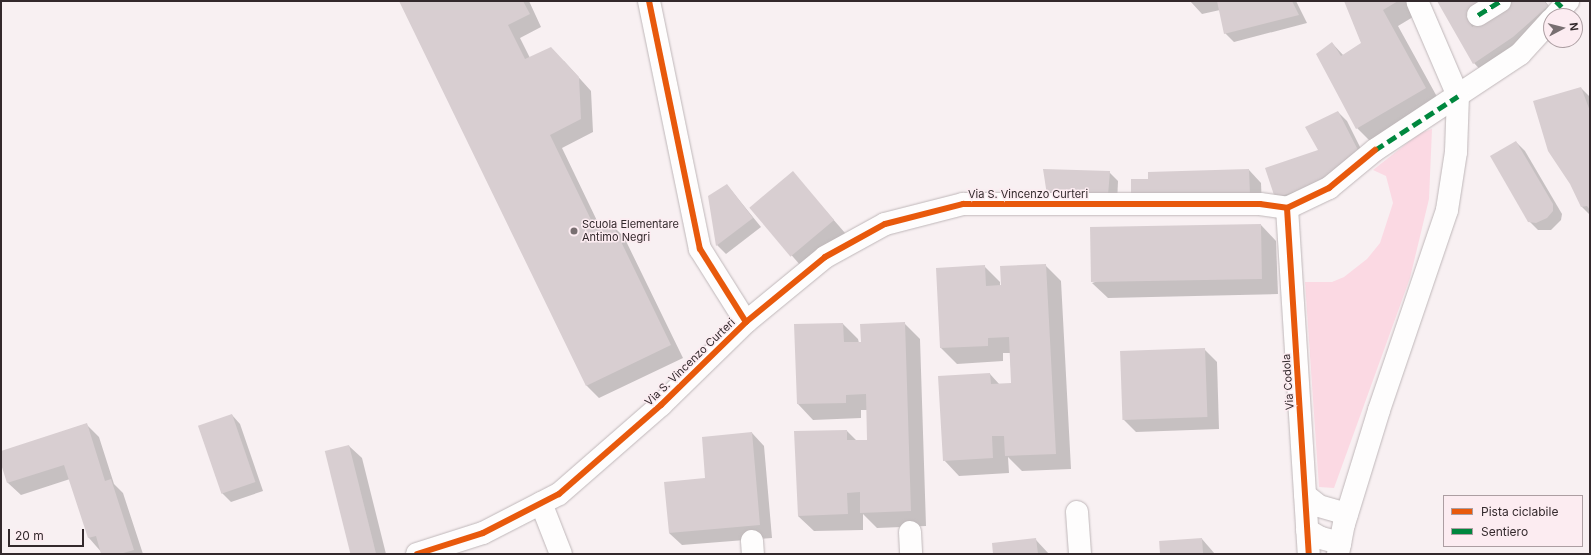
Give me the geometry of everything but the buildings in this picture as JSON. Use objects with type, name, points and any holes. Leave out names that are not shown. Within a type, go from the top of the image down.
[{"type":"street","points":[[649,1],[700,249],[746,322]]},
{"type":"street","points":[[1307,530],[1339,549],[1347,514],[1447,210],[1456,152],[1458,96],[1418,1]]},
{"type":"street","points":[[1478,15],[1500,1]]},
{"type":"street","points":[[1287,208],[1329,188],[1375,150],[1520,54],[1543,27]]},
{"type":"street","name":"Via S. Vincenzo Curteri","points":[[417,554],[483,533],[560,494],[622,440],[746,322],[825,257],[885,224],[963,204],[1244,204],[1287,208]]},
{"type":"street","name":"Via Codola","points":[[1287,208],[1309,554]]},
{"type":"street","points":[[1305,495],[1319,506],[1347,514]]},
{"type":"street","points":[[541,503],[561,554]]},
{"type":"street","points":[[1076,512],[1080,554]]},
{"type":"street","points":[[910,532],[911,554]]},
{"type":"shaded area","points":[[1432,129],[1429,199],[1410,278],[1334,488],[1319,487],[1305,282],[1332,282],[1344,277],[1367,259],[1380,243],[1393,203],[1386,176],[1373,170],[1420,133]]},
{"type":"marked path","points":[[1478,15],[1500,1]]},
{"type":"marked path","points":[[1556,1],[1562,7]]},
{"type":"marked path","points":[[1375,150],[1458,96]]},
{"type":"cycle path","points":[[649,1],[700,249],[746,322]]},
{"type":"cycle path","points":[[417,554],[483,533],[559,494],[661,405],[746,322],[825,257],[885,224],[963,204],[1260,204],[1287,208],[1329,188],[1375,150]]},
{"type":"cycle path","points":[[1287,208],[1309,554]]},
{"type":"place","name":"Scuola Elementare Antimo Negri","points":[[574,231]]}]
